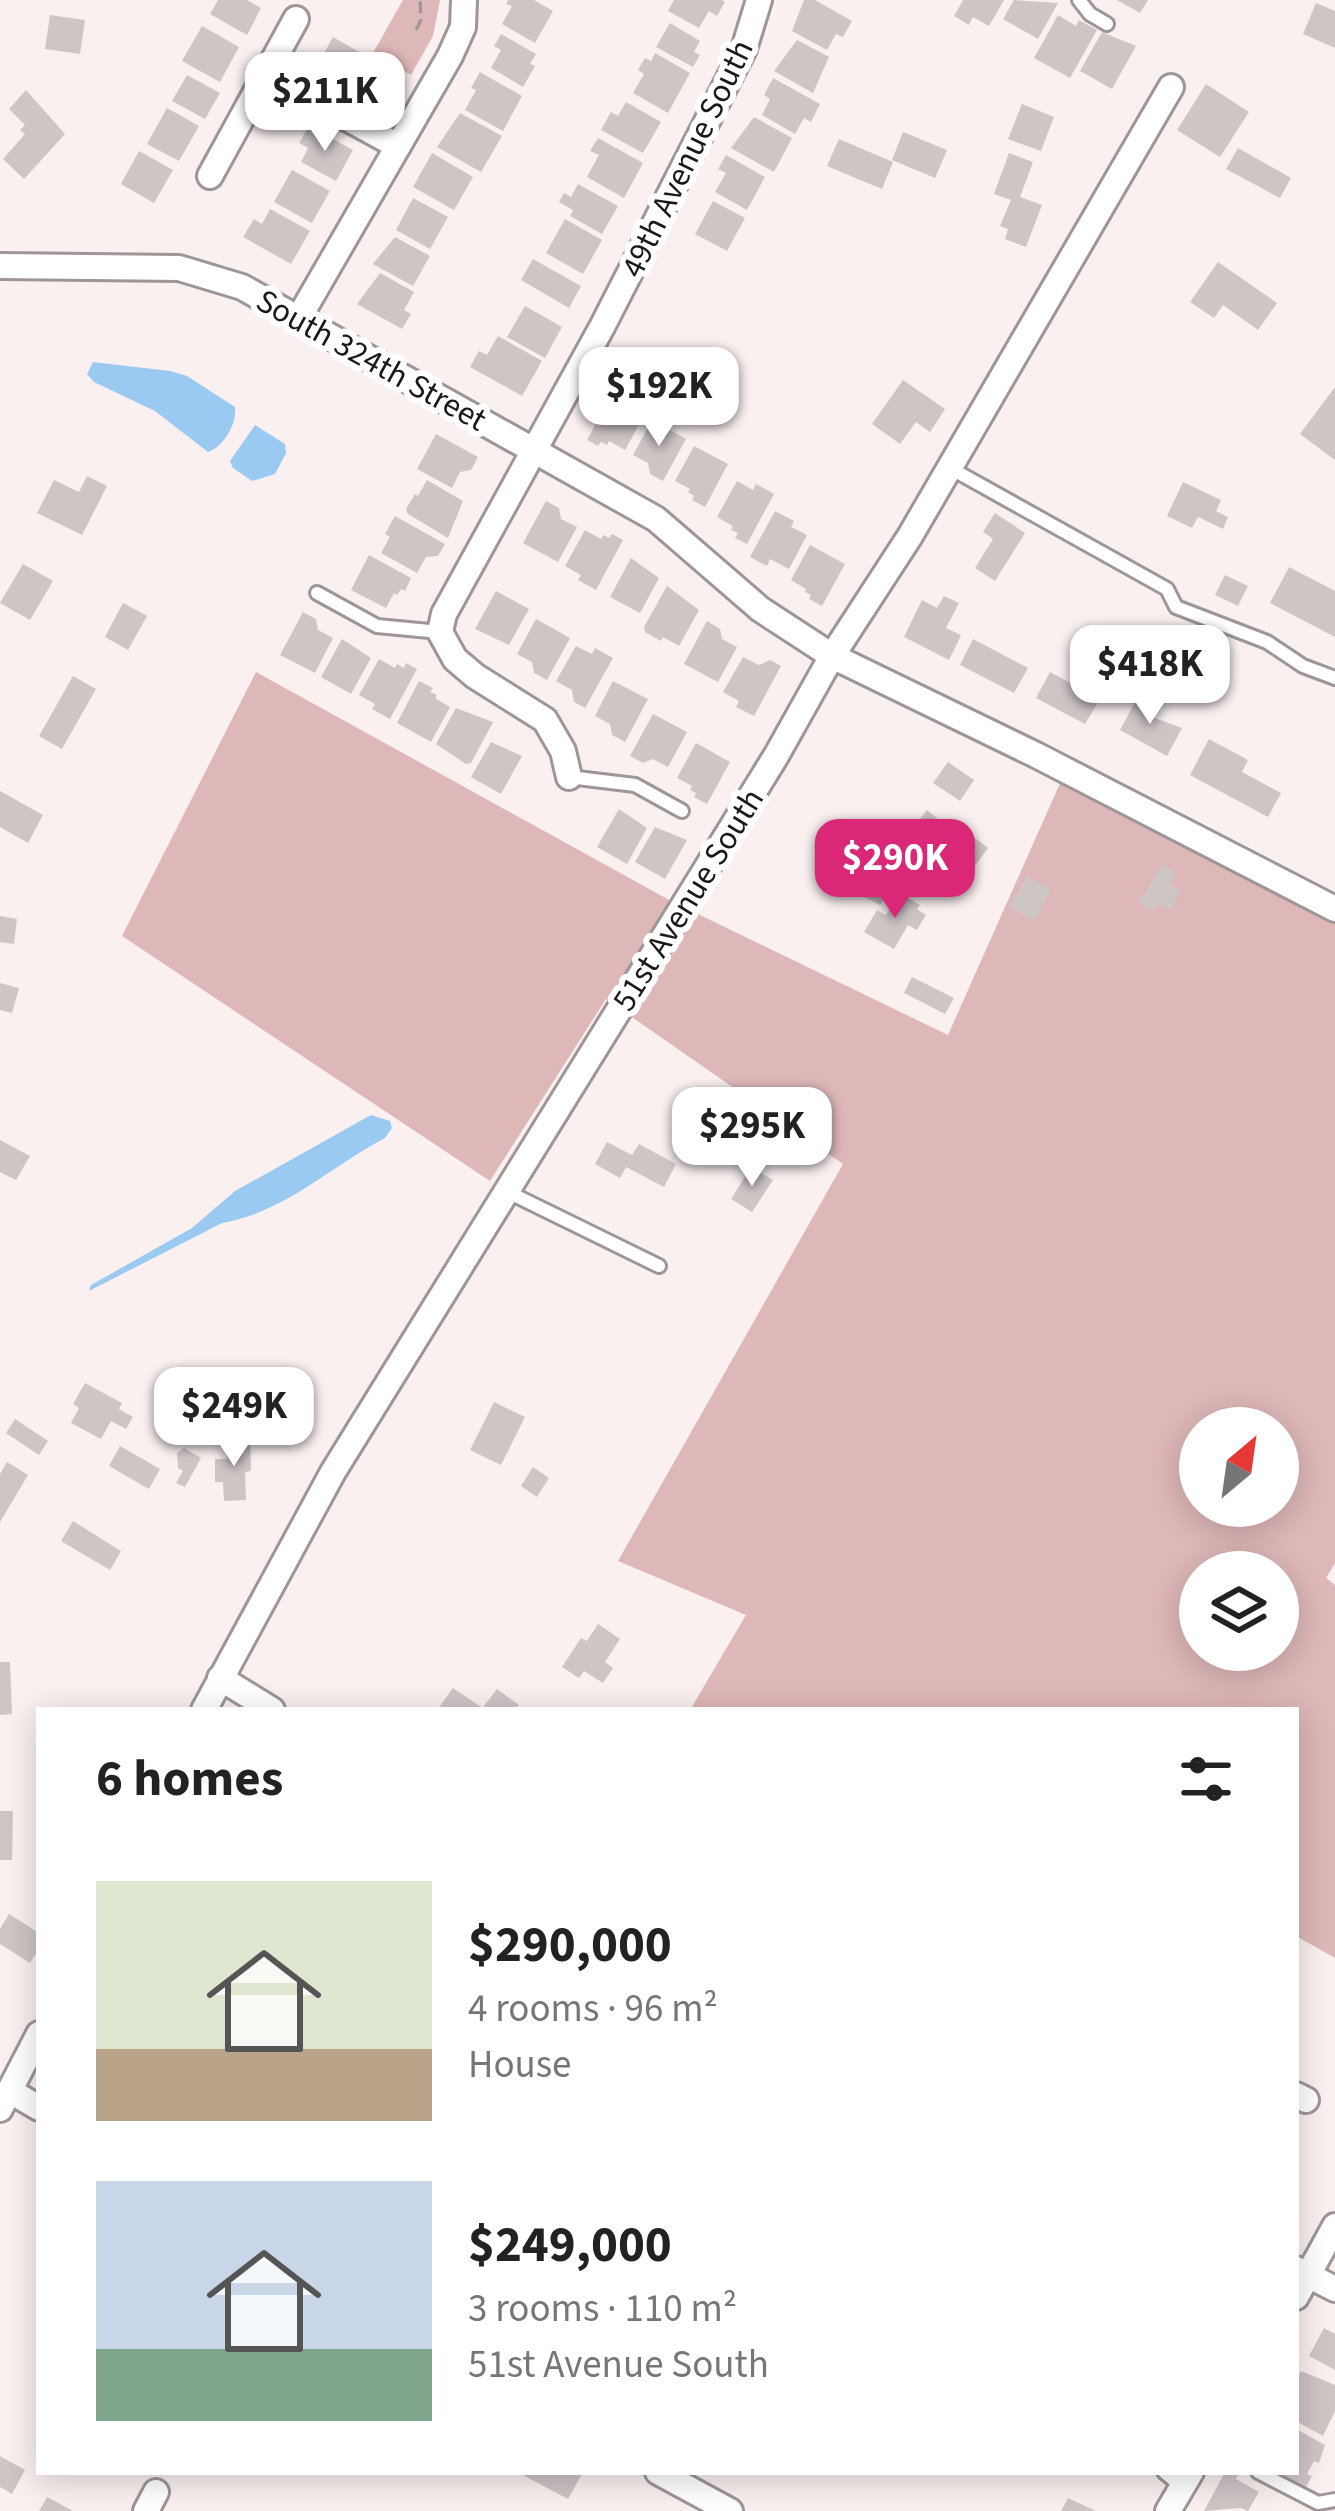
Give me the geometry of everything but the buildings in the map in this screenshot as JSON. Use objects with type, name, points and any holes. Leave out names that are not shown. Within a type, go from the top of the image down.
[{"type":"street","points":[[299,316],[450,56],[463,27],[464,0]]},
{"type":"street","name":"49th Avenue South","points":[[440,632],[445,614],[744,49],[758,0]]},
{"type":"street","points":[[210,176],[296,19]]},
{"type":"street","points":[[266,74],[398,146]]},
{"type":"street","name":"51st Avenue South","points":[[206,1707],[333,1472],[776,756],[1171,87]]},
{"type":"street","name":"South 324th Street","points":[[0,266],[179,268],[242,287],[656,519],[760,609],[832,656],[1335,909]]},
{"type":"street","points":[[440,632],[455,658],[475,676],[545,720],[563,751],[569,777]]},
{"type":"street","points":[[220,1678],[267,1707]]},
{"type":"street","points":[[36,2040],[5,2100],[36,2107]]},
{"type":"street","points":[[1335,2226],[1300,2280],[1335,2289]]},
{"type":"street","points":[[664,2475],[730,2511]]},
{"type":"street","points":[[1168,2511],[1179,2477]]},
{"type":"lane","points":[[1079,0],[1107,24]]},
{"type":"lane","points":[[950,468],[1167,589],[1176,607],[1267,643],[1303,666],[1335,678]]},
{"type":"lane","points":[[317,593],[377,626],[440,632]]},
{"type":"lane","points":[[569,777],[635,785],[682,812]]},
{"type":"lane","points":[[507,1191],[658,1266]]},
{"type":"lane","points":[[1264,2475],[1318,2503],[1335,2500]]},
{"type":"path","points":[[416,30],[421,20],[420,0]]},
{"type":"shaded area","points":[[403,0],[440,0],[433,36],[411,75],[373,53]]},
{"type":"shaded area","points":[[256,672],[671,901],[948,1035],[1070,761],[1335,893],[1335,1563],[1326,1578],[1335,1585],[1335,1958],[1299,1938],[1299,1707],[692,1707],[746,1615],[618,1561],[843,1164],[606,999],[490,1181],[122,936]]},
{"type":"water","points":[[93,362],[187,376],[235,407],[228,434],[208,452],[155,411],[94,382],[87,374]]},
{"type":"water","points":[[255,425],[285,444],[286,453],[275,474],[252,481],[230,461]]},
{"type":"water","points":[[371,1115],[390,1121],[392,1128],[385,1138],[266,1209],[222,1223],[89,1291],[91,1285],[192,1228],[235,1191]]}]
